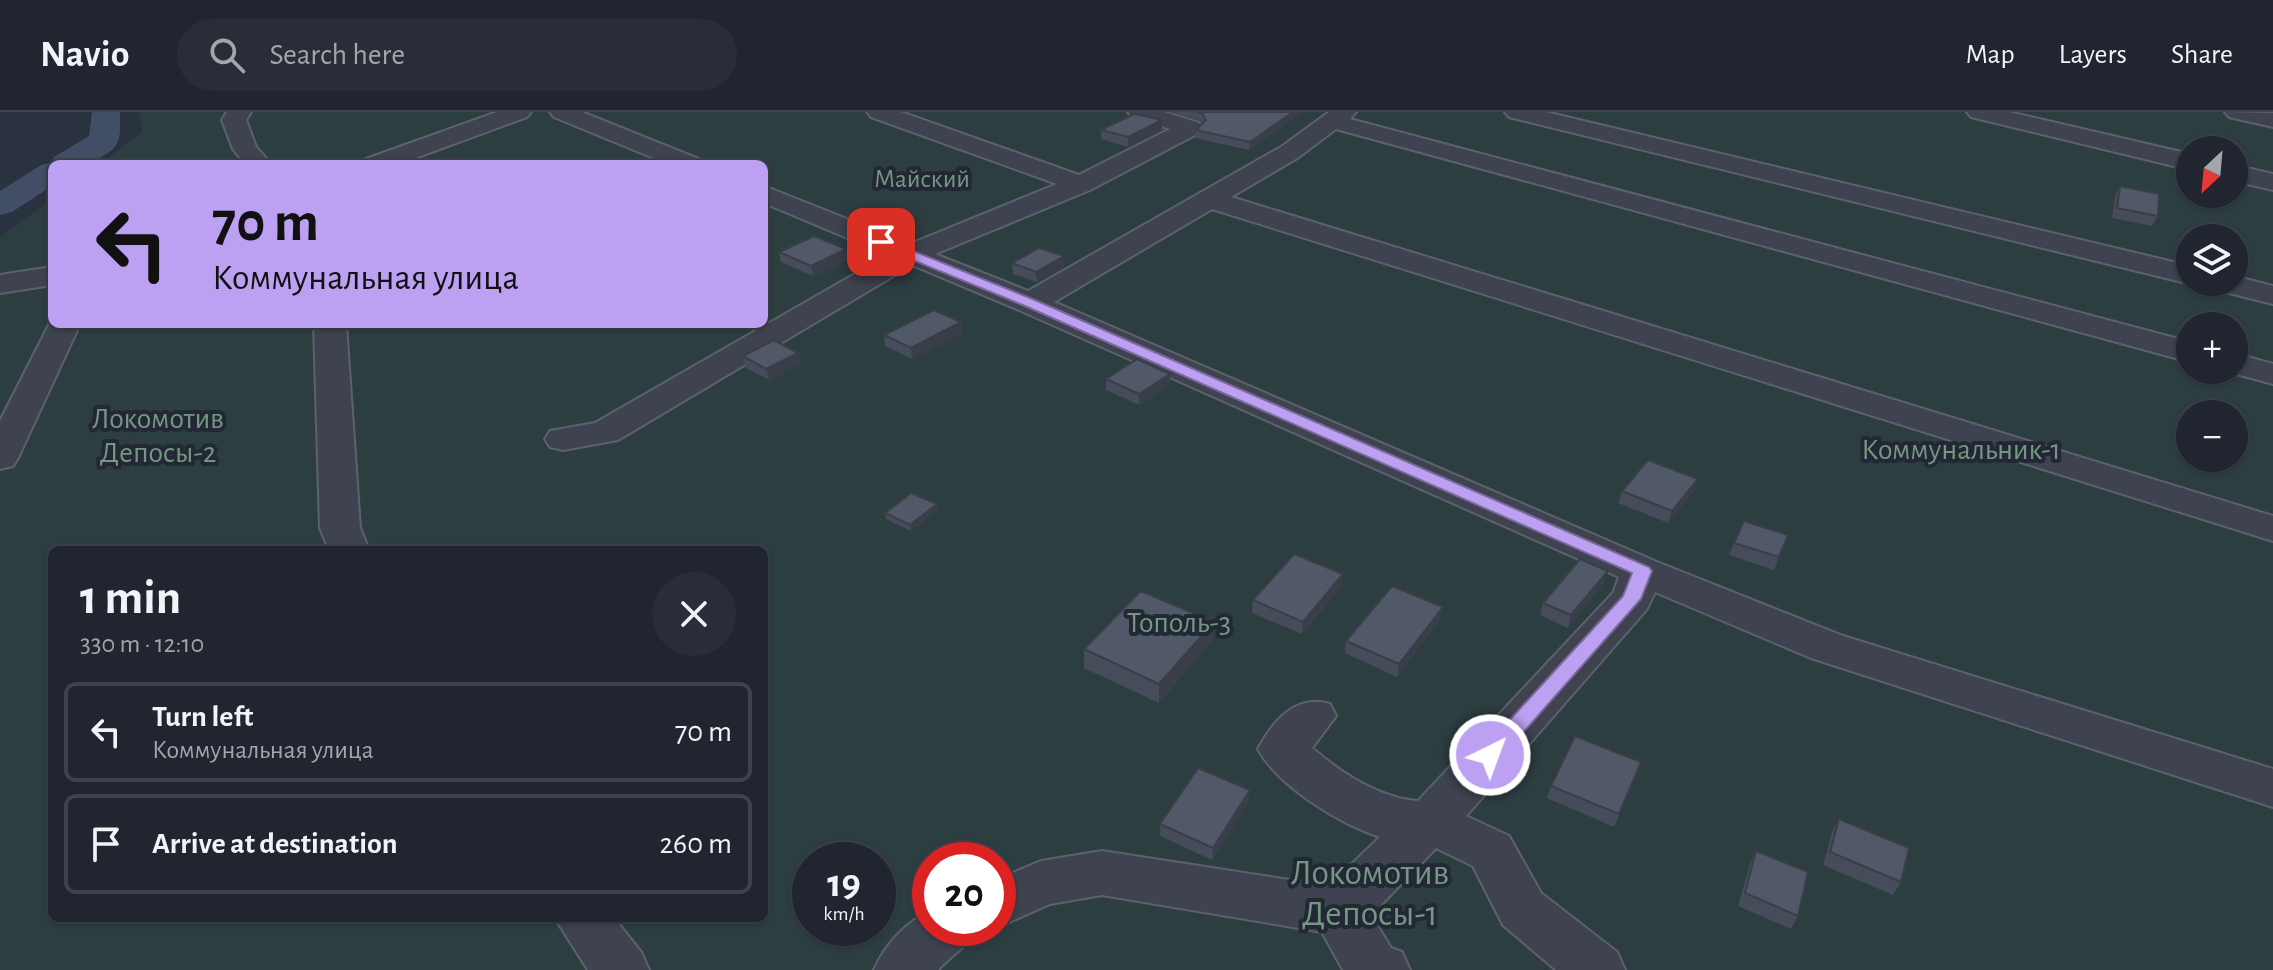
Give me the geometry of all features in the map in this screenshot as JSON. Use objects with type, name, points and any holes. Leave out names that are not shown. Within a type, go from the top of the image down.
[{"type":"lane","points":[[239,112],[234,120],[245,149],[255,160]]},
{"type":"lane","points":[[386,160],[519,112]]},
{"type":"lane","points":[[562,112],[680,160]]},
{"type":"lane","points":[[879,112],[1081,184]]},
{"type":"lane","points":[[563,439],[605,432],[910,254],[1081,184],[1191,128],[1140,112]]},
{"type":"lane","points":[[1517,112],[2176,272]]},
{"type":"lane","points":[[1979,112],[2176,159]]},
{"type":"lane","points":[[2237,112],[2273,120]]},
{"type":"lane","points":[[1030,303],[1290,152],[1338,117],[2176,348]]},
{"type":"lane","points":[[2248,176],[2273,182]]},
{"type":"lane","points":[[768,196],[1030,303],[1642,571],[1827,647],[2273,788]]},
{"type":"lane","points":[[1209,199],[2273,529]]},
{"type":"lane","points":[[0,284],[48,277]]},
{"type":"lane","points":[[2248,289],[2273,295]]},
{"type":"lane","points":[[0,458],[62,328]]},
{"type":"lane","points":[[330,328],[340,528],[347,546]]},
{"type":"lane","points":[[2248,367],[2273,374]]},
{"type":"lane","points":[[1339,911],[1430,822],[1632,599],[1642,571]]},
{"type":"lane","points":[[1313,716],[1282,749],[1316,780],[1387,819],[1430,822],[1491,851],[1522,909],[1597,970]]},
{"type":"lane","points":[[1016,895],[1041,883],[1102,873],[1339,911]]},
{"type":"lane","points":[[1339,911],[1371,966],[1382,970]]},
{"type":"lane","points":[[585,922],[621,970]]},
{"type":"lane","points":[[902,970],[924,946]]},
{"type":"green space","points":[[139,112],[2273,112],[2273,970],[0,970],[0,237],[48,202],[48,328],[768,328],[768,160],[105,160],[142,132]]},
{"type":"building","points":[[1196,112],[1293,112],[1250,142],[1196,130],[1206,120],[1202,113]]},
{"type":"building","points":[[1130,113],[1162,120],[1128,137],[1101,130],[1134,114]]},
{"type":"building","points":[[2120,186],[2159,194],[2158,216],[2117,208]]},
{"type":"building","points":[[814,236],[846,249],[811,266],[779,252]]},
{"type":"building","points":[[1039,248],[1064,256],[1036,272],[1012,263]]},
{"type":"building","points":[[934,310],[961,322],[911,348],[884,335]]},
{"type":"building","points":[[774,340],[798,353],[766,369],[743,356]]},
{"type":"building","points":[[1137,359],[1170,374],[1139,394],[1106,379]]},
{"type":"building","points":[[1648,460],[1698,479],[1672,511],[1622,491]]},
{"type":"building","points":[[911,493],[937,504],[910,525],[885,513]]},
{"type":"building","points":[[1744,521],[1788,535],[1779,557],[1734,543]]},
{"type":"building","points":[[1294,554],[1343,574],[1303,622],[1253,600]]},
{"type":"building","points":[[1580,559],[1608,571],[1571,615],[1543,603]]},
{"type":"building","points":[[1392,586],[1443,607],[1399,664],[1346,641]]},
{"type":"building","points":[[1141,591],[1214,622],[1159,684],[1084,649]]},
{"type":"building","points":[[1575,736],[1641,762],[1619,814],[1551,786]]},
{"type":"building","points":[[1198,768],[1250,790],[1213,848],[1160,824]]},
{"type":"building","points":[[1839,819],[1909,848],[1901,882],[1830,852]]},
{"type":"building","points":[[1756,851],[1808,872],[1798,916],[1745,893]]},
{"type":"waterway","points":[[72,160],[104,140],[106,112]]},
{"type":"waterway","points":[[0,205],[48,175]]},
{"type":"route","points":[[881,242],[1030,303],[1642,571],[1632,599],[1490,755]]},
{"type":"park label","name":"Майский","points":[[922,179]]},
{"type":"park label","name":"Локомотив Депосы-2","points":[[158,436]]},
{"type":"park label","name":"Коммунальник-1","points":[[1961,450]]},
{"type":"park label","name":"Тополь-3","points":[[1179,623]]},
{"type":"park label","name":"Локомотив Депосы-1","points":[[1370,894]]}]
